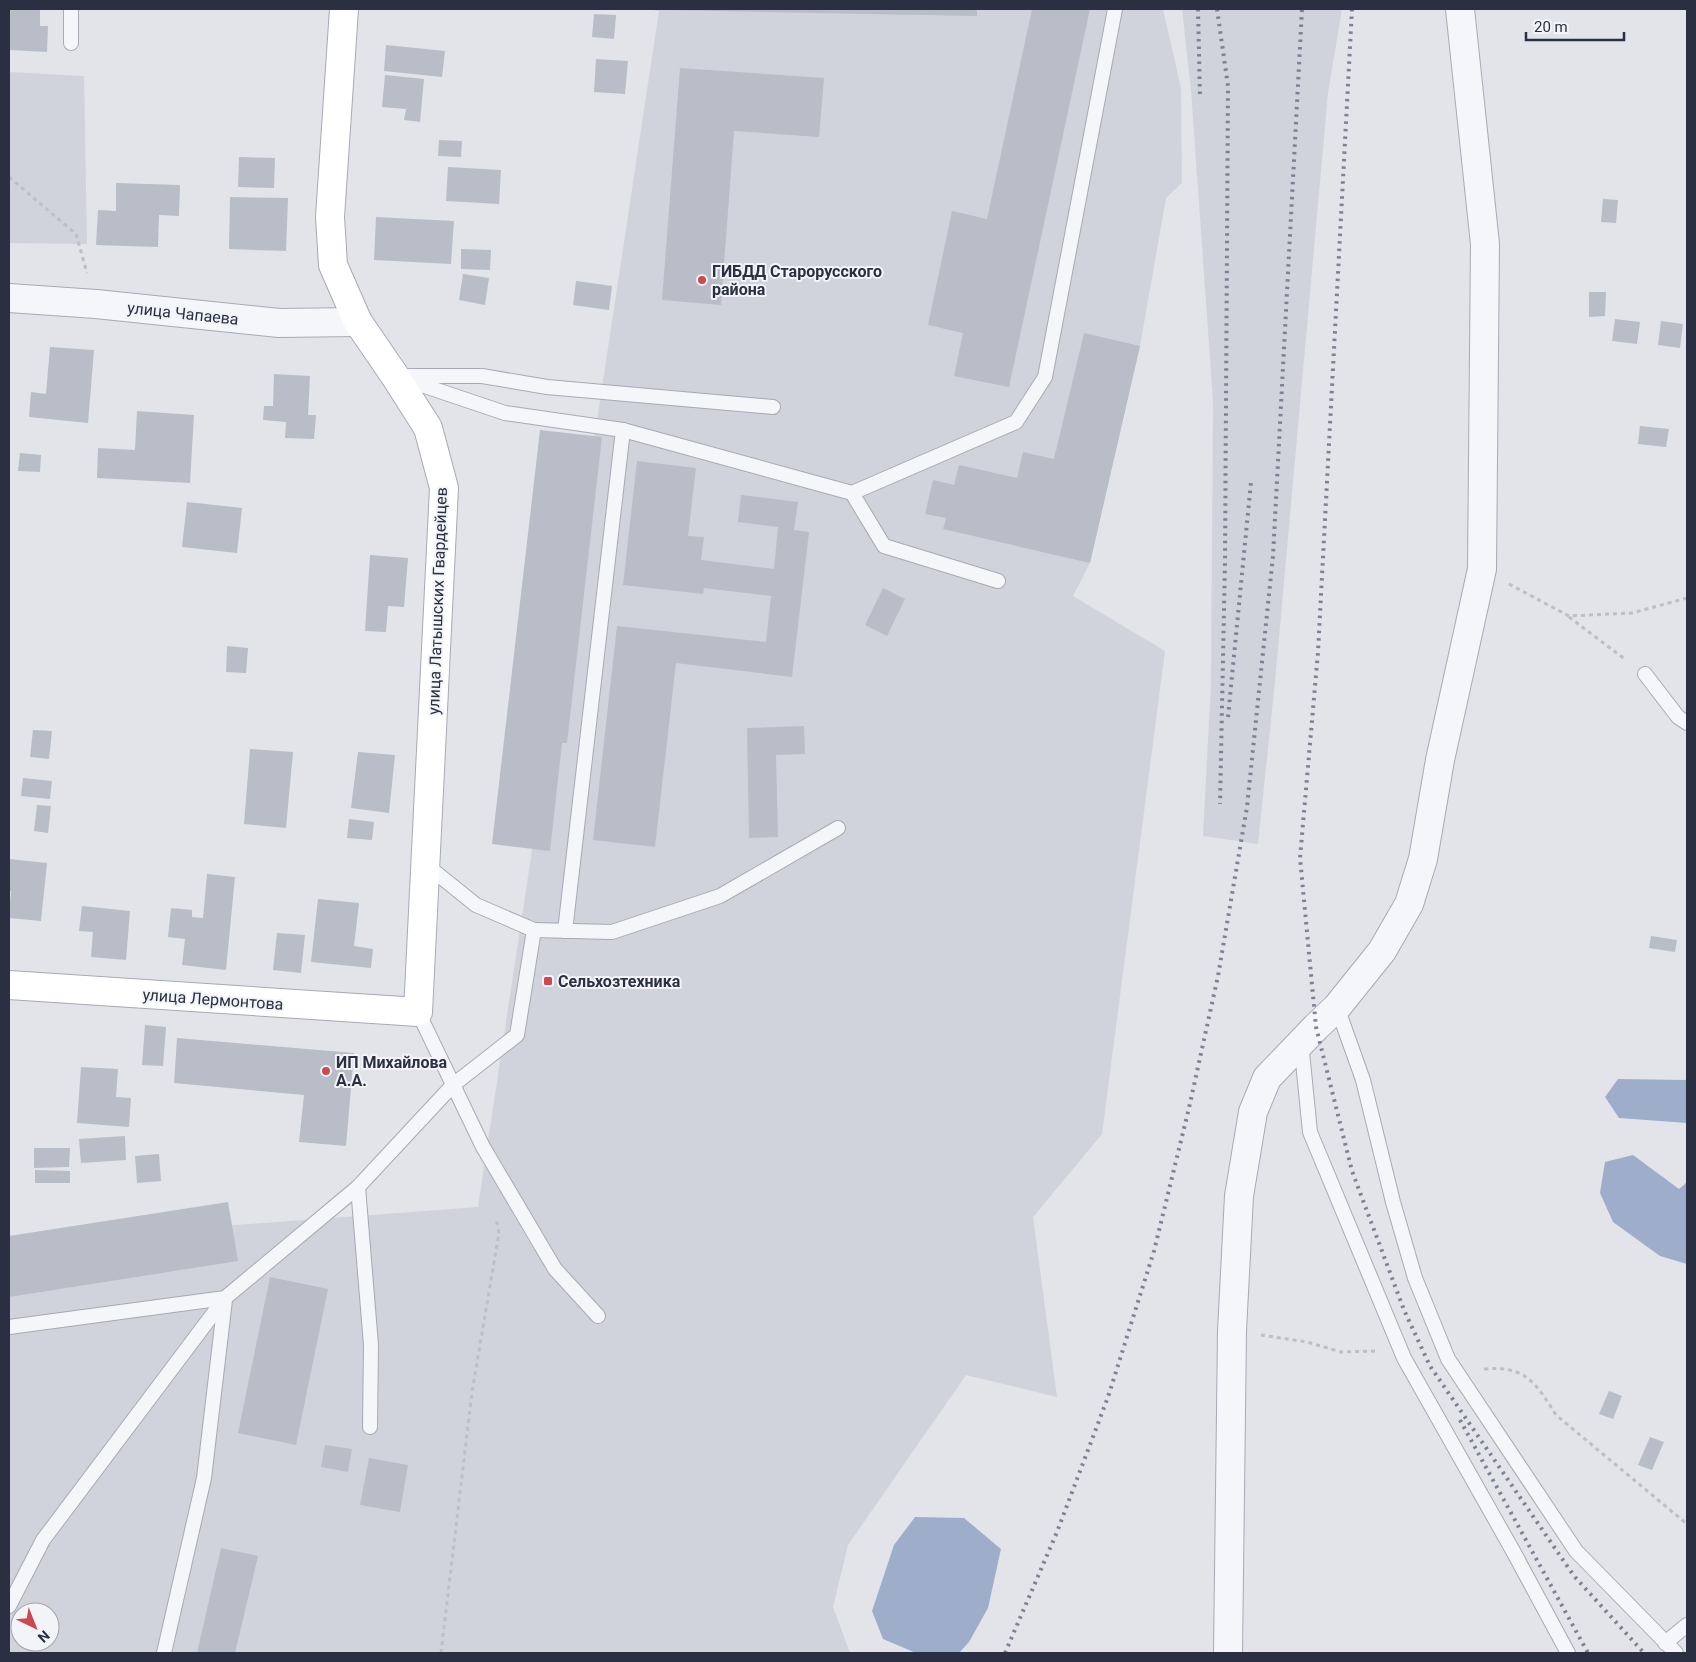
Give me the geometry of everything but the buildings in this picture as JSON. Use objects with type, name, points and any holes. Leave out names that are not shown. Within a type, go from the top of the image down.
[{"type":"street","name":"улица Латышских Гвардейцев","points":[[344,9],[330,217],[333,265],[358,322],[428,428],[444,488],[418,1012]]},
{"type":"street","points":[[1228,1653],[1232,1331],[1239,1196],[1253,1112],[1267,1078],[1301,1041],[1338,1007],[1382,951],[1410,904],[1423,859],[1440,760],[1482,569],[1485,244],[1460,9]]},
{"type":"street","name":"улица Чапаева","points":[[9,298],[96,304],[279,323],[358,322]]},
{"type":"street","name":"улица Лермонтова","points":[[9,986],[418,1012]]},
{"type":"lane","points":[[71,43],[72,9]]},
{"type":"lane","points":[[395,376],[505,413],[623,430],[852,493],[1016,422],[1045,378],[1115,9]]},
{"type":"lane","points":[[395,376],[482,376],[546,387],[773,406]]},
{"type":"lane","points":[[565,931],[623,430]]},
{"type":"lane","points":[[852,493],[884,546],[998,581]]},
{"type":"lane","points":[[1645,674],[1678,716],[1687,723]]},
{"type":"lane","points":[[425,864],[476,905],[534,930],[612,932],[720,896],[838,828]]},
{"type":"lane","points":[[9,1606],[43,1540],[225,1298],[358,1186],[453,1085],[517,1035],[534,930]]},
{"type":"lane","points":[[1338,1007],[1363,1080],[1393,1202],[1415,1278],[1448,1359],[1576,1551],[1676,1653]]},
{"type":"lane","points":[[418,1012],[483,1147],[555,1269],[598,1316]]},
{"type":"lane","points":[[1301,1041],[1310,1132],[1404,1358],[1568,1653]]},
{"type":"lane","points":[[358,1186],[370,1345],[370,1427]]},
{"type":"lane","points":[[9,1327],[225,1298]]},
{"type":"lane","points":[[164,1653],[204,1478],[225,1298]]},
{"type":"lane","points":[[1665,1643],[1687,1625]]},
{"type":"path","points":[[9,177],[76,234],[96,304]]},
{"type":"path","points":[[1482,569],[1569,616],[1645,674]]},
{"type":"path","points":[[1569,616],[1632,613],[1687,598]]},
{"type":"path","points":[[441,1653],[472,1392],[499,1233],[496,1214]]},
{"type":"shaded area","points":[[644,9],[1163,9],[1181,88],[1182,183],[1166,198],[1140,346],[1090,563],[1073,596],[1165,651],[1102,1134],[1033,1217],[1057,1397],[966,1375],[848,1545],[833,1607],[850,1653],[9,1653],[9,1242],[478,1207],[659,11]]},
{"type":"shaded area","points":[[1182,9],[1342,9],[1328,93],[1275,682],[1258,844],[1203,836],[1211,685],[1213,401],[1191,90]]},
{"type":"shaded area","points":[[9,72],[84,76],[87,244],[9,243]]},
{"type":"water","points":[[1618,1079],[1687,1080],[1687,1123],[1619,1118],[1605,1097]]},
{"type":"water","points":[[1633,1155],[1679,1189],[1687,1182],[1687,1264],[1660,1256],[1613,1222],[1600,1193],[1605,1162]]},
{"type":"water","points":[[915,1517],[964,1518],[1001,1549],[988,1608],[969,1642],[959,1653],[916,1653],[883,1639],[872,1611],[894,1545]]},
{"type":"railway","points":[[1198,9],[1200,98]]},
{"type":"railway","points":[[1217,9],[1228,86],[1225,562],[1220,804]]},
{"type":"railway","points":[[1005,1653],[1057,1532],[1108,1397],[1154,1251],[1189,1108],[1218,976],[1247,807],[1273,556],[1302,9]]},
{"type":"railway","points":[[1352,9],[1318,652],[1300,858],[1316,1027],[1352,1171],[1404,1310],[1430,1366],[1574,1576],[1644,1653]]},
{"type":"railway","points":[[1228,717],[1251,482]]},
{"type":"railway","points":[[1460,1420],[1588,1653]]},
{"type":"place","name":"ГИБДД Старорусского района","points":[[702,280]]},
{"type":"place","name":"Сельхозтехника","points":[[548,981]]},
{"type":"place","name":"ИП Михайлова А.А.","points":[[326,1071]]}]
